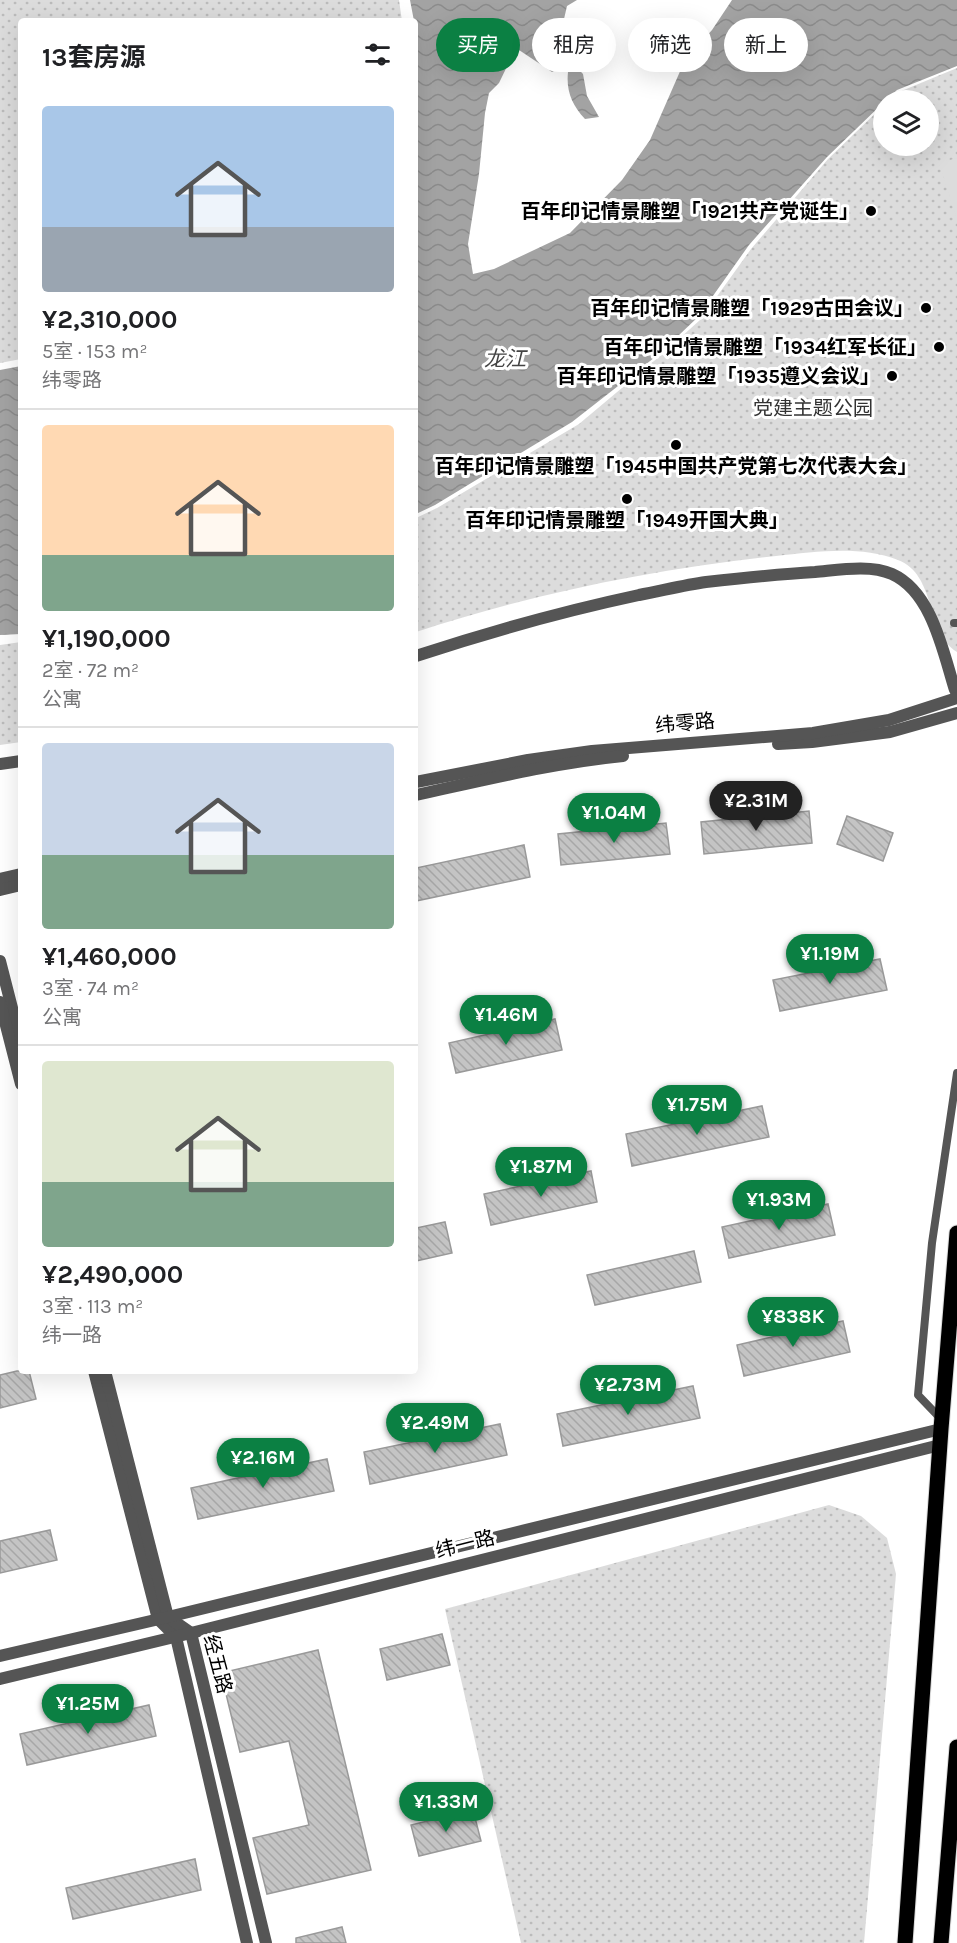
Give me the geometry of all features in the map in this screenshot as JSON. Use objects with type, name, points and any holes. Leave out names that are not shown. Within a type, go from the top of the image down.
[{"type":"main road","points":[[905,1943],[941,1424],[957,1233]]},
{"type":"main road","points":[[941,1943],[957,1747]]},
{"type":"street","points":[[418,655],[587,606],[705,582],[795,573],[870,569],[892,574],[910,587],[931,614],[956,694]]},
{"type":"street","name":"纬零路","points":[[418,782],[592,750],[813,733],[889,720],[956,694]]},
{"type":"street","name":"纬零路","points":[[418,795],[530,769],[593,759],[823,740],[890,732],[957,713]]},
{"type":"street","points":[[0,764],[18,761]]},
{"type":"street","points":[[0,879],[18,875]]},
{"type":"street","points":[[0,890],[18,886]]},
{"type":"street","points":[[0,961],[18,1031]]},
{"type":"street","points":[[0,1002],[18,1072]]},
{"type":"street","points":[[95,1374],[163,1618],[176,1637],[247,1943]]},
{"type":"street","points":[[106,1374],[163,1618]]},
{"type":"street","name":"纬一路","points":[[0,1656],[163,1618],[941,1424]]},
{"type":"street","name":"纬一路","points":[[0,1679],[940,1445]]},
{"type":"street","name":"经五路","points":[[163,1618],[191,1633],[266,1943]]},
{"type":"lane","points":[[941,1424],[918,1395],[932,1243],[957,1073]]},
{"type":"green space","points":[[0,0],[399,0],[402,18],[18,18],[18,360],[0,363]]},
{"type":"green space","name":"党建主题公园","points":[[957,68],[957,652],[947,643],[940,631],[925,590],[910,567],[883,555],[853,551],[730,561],[639,576],[504,606],[418,631],[418,517],[579,424],[660,356],[700,320],[751,249],[828,159],[873,116],[873,156],[939,156],[939,90],[904,90]]},
{"type":"green space","points":[[957,158],[957,217],[956,217],[939,163]]},
{"type":"green space","points":[[18,642],[18,742],[0,745],[0,645]]},
{"type":"green space","points":[[829,1505],[861,1516],[887,1538],[896,1574],[864,1943],[521,1943],[445,1609]]},
{"type":"water","name":"龙江","points":[[410,0],[577,0],[567,6],[564,18],[532,18],[532,59],[520,51],[520,18],[436,18],[436,72],[504,72],[499,83],[489,93],[485,113],[479,174],[468,244],[473,274],[494,269],[570,233],[622,180],[650,140],[680,72],[712,72],[712,30],[732,0],[957,0],[957,66],[897,90],[873,90],[873,113],[827,157],[749,245],[698,317],[659,354],[572,422],[418,513],[418,18],[413,18]]},
{"type":"water","name":"龙江","points":[[568,72],[583,74],[587,96],[599,117],[585,119],[571,97]]},
{"type":"water","points":[[18,367],[18,634],[0,635],[0,370]]},
{"type":"building","points":[[809,811],[812,843],[704,854],[701,822]]},
{"type":"building","points":[[847,816],[893,833],[883,861],[837,844]]},
{"type":"building","points":[[666,823],[670,854],[561,865],[558,834]]},
{"type":"building","points":[[524,845],[530,877],[418,901],[418,868]]},
{"type":"building","points":[[880,959],[887,990],[780,1011],[773,980]]},
{"type":"building","points":[[555,1019],[562,1050],[456,1073],[449,1043]]},
{"type":"building","points":[[762,1106],[769,1137],[632,1166],[626,1134]]},
{"type":"building","points":[[591,1171],[597,1202],[491,1225],[484,1194]]},
{"type":"building","points":[[828,1204],[835,1235],[729,1258],[722,1227]]},
{"type":"building","points":[[445,1222],[452,1253],[418,1261],[418,1228]]},
{"type":"building","points":[[694,1251],[701,1282],[595,1305],[587,1275]]},
{"type":"building","points":[[843,1321],[850,1352],[744,1376],[737,1345]]},
{"type":"building","points":[[17,1371],[18,1374],[30,1374],[36,1399],[0,1408],[0,1375]]},
{"type":"building","points":[[693,1386],[700,1418],[563,1446],[557,1414]]},
{"type":"building","points":[[500,1424],[507,1455],[370,1484],[364,1452]]},
{"type":"building","points":[[327,1459],[334,1491],[198,1519],[191,1488]]},
{"type":"building","points":[[50,1530],[57,1560],[0,1573],[0,1541]]},
{"type":"building","points":[[442,1634],[450,1665],[387,1680],[380,1649]]},
{"type":"building","points":[[318,1650],[371,1870],[267,1894],[253,1838],[309,1825],[289,1741],[240,1752],[221,1673]]},
{"type":"building","points":[[149,1705],[156,1736],[27,1765],[20,1734]]},
{"type":"building","points":[[473,1810],[481,1841],[419,1856],[411,1825]]},
{"type":"building","points":[[195,1859],[201,1890],[73,1919],[66,1888]]},
{"type":"building","points":[[342,1927],[346,1943],[296,1943],[296,1938]]},
{"type":"place","name":"百年印记情景雕塑「1921共产党诞生」","points":[[871,211]]},
{"type":"place","name":"百年印记情景雕塑「1929古田会议」","points":[[926,308]]},
{"type":"place","name":"百年印记情景雕塑「1934红军长征」","points":[[939,347]]},
{"type":"place","name":"百年印记情景雕塑「1935遵义会议」","points":[[892,376]]},
{"type":"place","name":"百年印记情景雕塑「1945中国共产党第七次代表大会」","points":[[676,445]]},
{"type":"place","name":"百年印记情景雕塑「1949开国大典」","points":[[627,499]]}]
